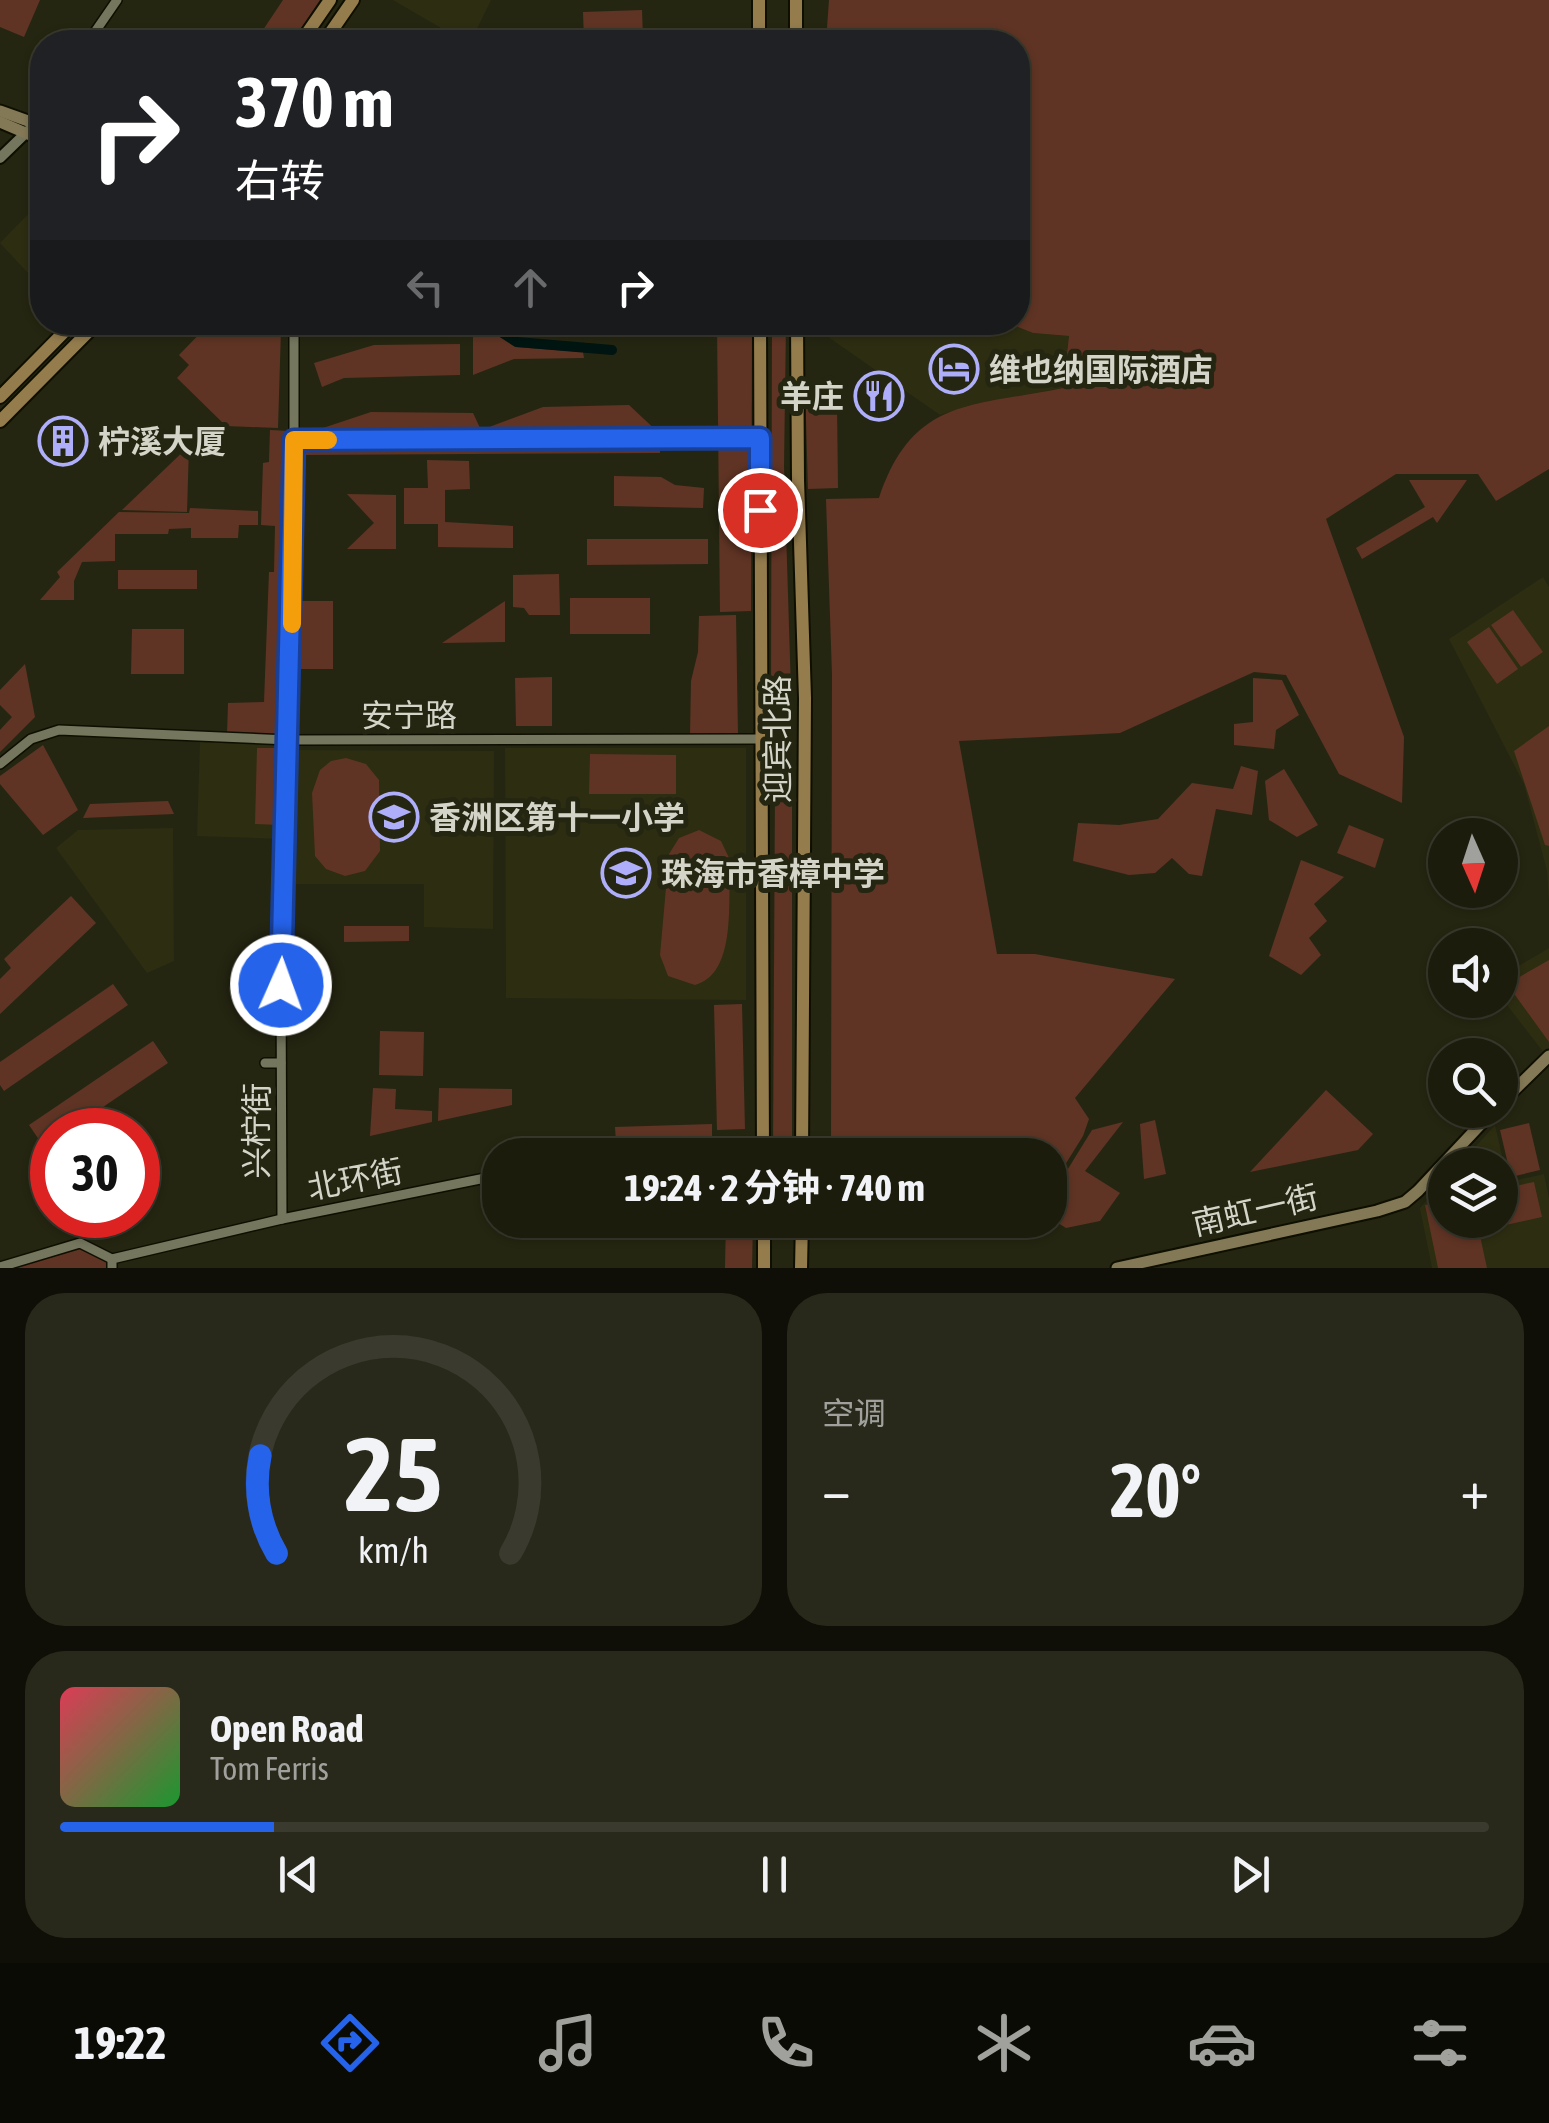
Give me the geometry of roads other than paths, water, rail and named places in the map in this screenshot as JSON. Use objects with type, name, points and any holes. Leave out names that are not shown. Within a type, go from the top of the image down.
[{"type":"main road","points":[[309,30],[330,0]]},
{"type":"main road","points":[[332,30],[353,0]]},
{"type":"main road","points":[[759,0],[759,30]]},
{"type":"main road","points":[[796,0],[796,30]]},
{"type":"main road","points":[[0,111],[30,122]]},
{"type":"main road","points":[[0,122],[30,124]]},
{"type":"main road","points":[[0,397],[61,335]]},
{"type":"main road","points":[[0,421],[85,335]]},
{"type":"main road","name":"迎宾北路","points":[[760,335],[763,1138]]},
{"type":"main road","name":"迎宾北路","points":[[797,335],[805,698],[802,1138]]},
{"type":"main road","points":[[1518,1085],[1549,1056]]},
{"type":"main road","name":"南虹一街","points":[[1117,1268],[1377,1212],[1404,1202],[1476,1128]]},
{"type":"main road","points":[[764,1238],[764,1268]]},
{"type":"main road","points":[[801,1268],[802,1238]]},
{"type":"street","points":[[96,30],[117,0]]},
{"type":"street","points":[[0,158],[30,130]]},
{"type":"street","name":"兴柠街","points":[[282,1219],[281,1063],[294,335]]},
{"type":"street","points":[[294,440],[760,438]]},
{"type":"street","name":"安宁路","points":[[0,764],[31,739],[58,730],[289,740],[760,739]]},
{"type":"street","points":[[265,1063],[281,1063]]},
{"type":"street","name":"北环街","points":[[112,1264],[282,1219],[482,1179]]},
{"type":"street","points":[[0,1267],[80,1243],[112,1264]]},
{"type":"waterway","points":[[506,335],[517,342],[612,350]]},
{"type":"place","name":"维也纳国际酒店","points":[[954,369]]},
{"type":"place","name":"羊庄","points":[[879,396]]},
{"type":"place","name":"柠溪大厦","points":[[63,441]]},
{"type":"place","name":"香洲区第十一小学","points":[[394,817]]},
{"type":"place","name":"珠海市香樟中学","points":[[626,873]]}]
